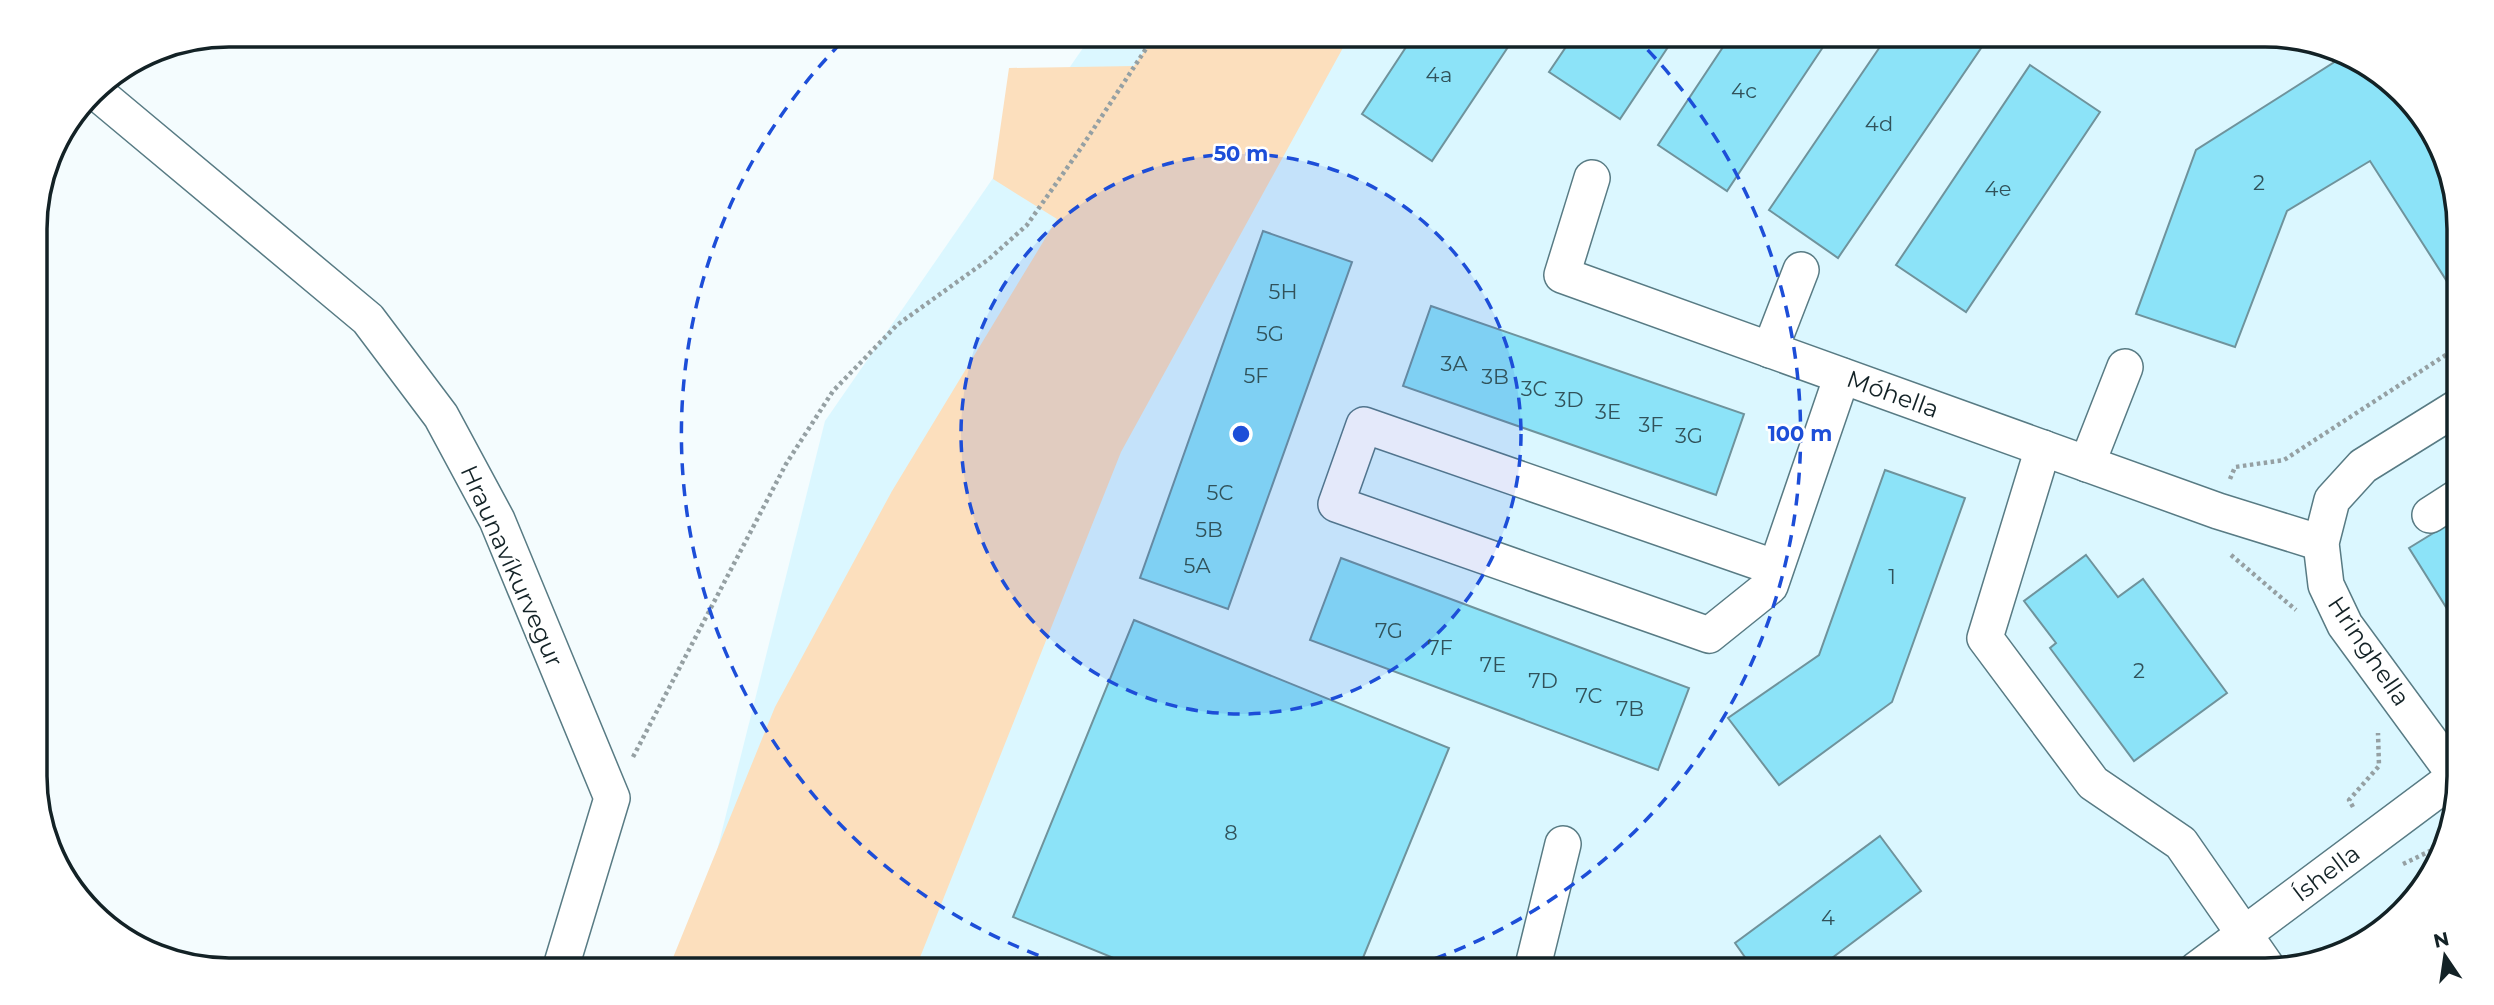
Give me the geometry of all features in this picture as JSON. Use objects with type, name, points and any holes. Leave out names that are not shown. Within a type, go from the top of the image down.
[{"type":"street","name":"Hraunavíkurvegur","points":[[103,98],[368,319],[441,416],[496,520],[612,798]]},
{"type":"street","name":"Móhella","points":[[1592,178],[1562,275],[2218,511],[2321,542]]},
{"type":"street","points":[[1770,350],[1801,270]]},
{"type":"street","points":[[2087,464],[2125,367]]},
{"type":"street","points":[[1776,568],[1364,425],[1336,504],[1709,635],[1770,586],[1842,376]]},
{"type":"street","name":"Hringhella","points":[[2447,414],[2363,466],[2332,500],[2321,542],[2326,586],[2345,625],[2447,764]]},
{"type":"street","points":[[2043,448],[1985,638],[2093,783],[2180,843],[2260,957]]},
{"type":"street","name":"Íshella","points":[[2213,957],[2446,786]]},
{"type":"street","points":[[563,958],[612,798]]},
{"type":"street","points":[[1535,957],[1563,844]]},
{"type":"path","points":[[612,798],[786,464],[833,391],[897,325],[989,259],[1027,225],[1147,47]]},
{"type":"shaded area","points":[[1084,47],[2265,47],[2300,51],[2345,66],[2385,92],[2402,109],[2422,138],[2441,182],[2447,229],[2447,776],[2443,811],[2433,845],[2422,867],[2409,887],[2376,920],[2334,944],[2300,954],[2277,957],[690,958],[825,421]]},
{"type":"shaded area","points":[[1147,47],[1343,47],[1121,452],[920,958],[673,958],[775,707],[892,491],[1057,219],[993,179],[1009,68],[1134,66]]},
{"type":"building","points":[[1406,47],[1508,47],[1432,161],[1362,114]]},
{"type":"building","points":[[1566,47],[1668,47],[1620,119],[1549,72]]},
{"type":"building","points":[[1723,47],[1823,47],[1727,191],[1658,145]]},
{"type":"building","points":[[1880,47],[1982,47],[1838,258],[1769,210]]},
{"type":"building","points":[[2335,62],[2345,66],[2385,92],[2402,109],[2433,160],[2441,182],[2445,206],[2447,281],[2370,161],[2287,211],[2235,347],[2136,314],[2196,150]]},
{"type":"building","points":[[2030,65],[2100,112],[1966,312],[1896,265]]},
{"type":"building","points":[[1263,231],[1352,262],[1228,609],[1140,578]]},
{"type":"building","points":[[1431,306],[1744,414],[1716,495],[1403,386]]},
{"type":"building","points":[[1885,470],[1965,498],[1892,702],[1779,785],[1728,718],[1819,655]]},
{"type":"building","points":[[2447,525],[2447,609],[2409,548]]},
{"type":"building","points":[[2086,555],[2118,597],[2143,579],[2227,693],[2134,761],[2050,648],[2056,643],[2024,601]]},
{"type":"building","points":[[1341,558],[1689,688],[1658,770],[1310,640]]},
{"type":"building","points":[[1134,620],[1449,748],[1363,957],[1113,958],[1013,917]]},
{"type":"building","points":[[1880,836],[1921,891],[1833,957],[1745,957],[1735,943]]}]
